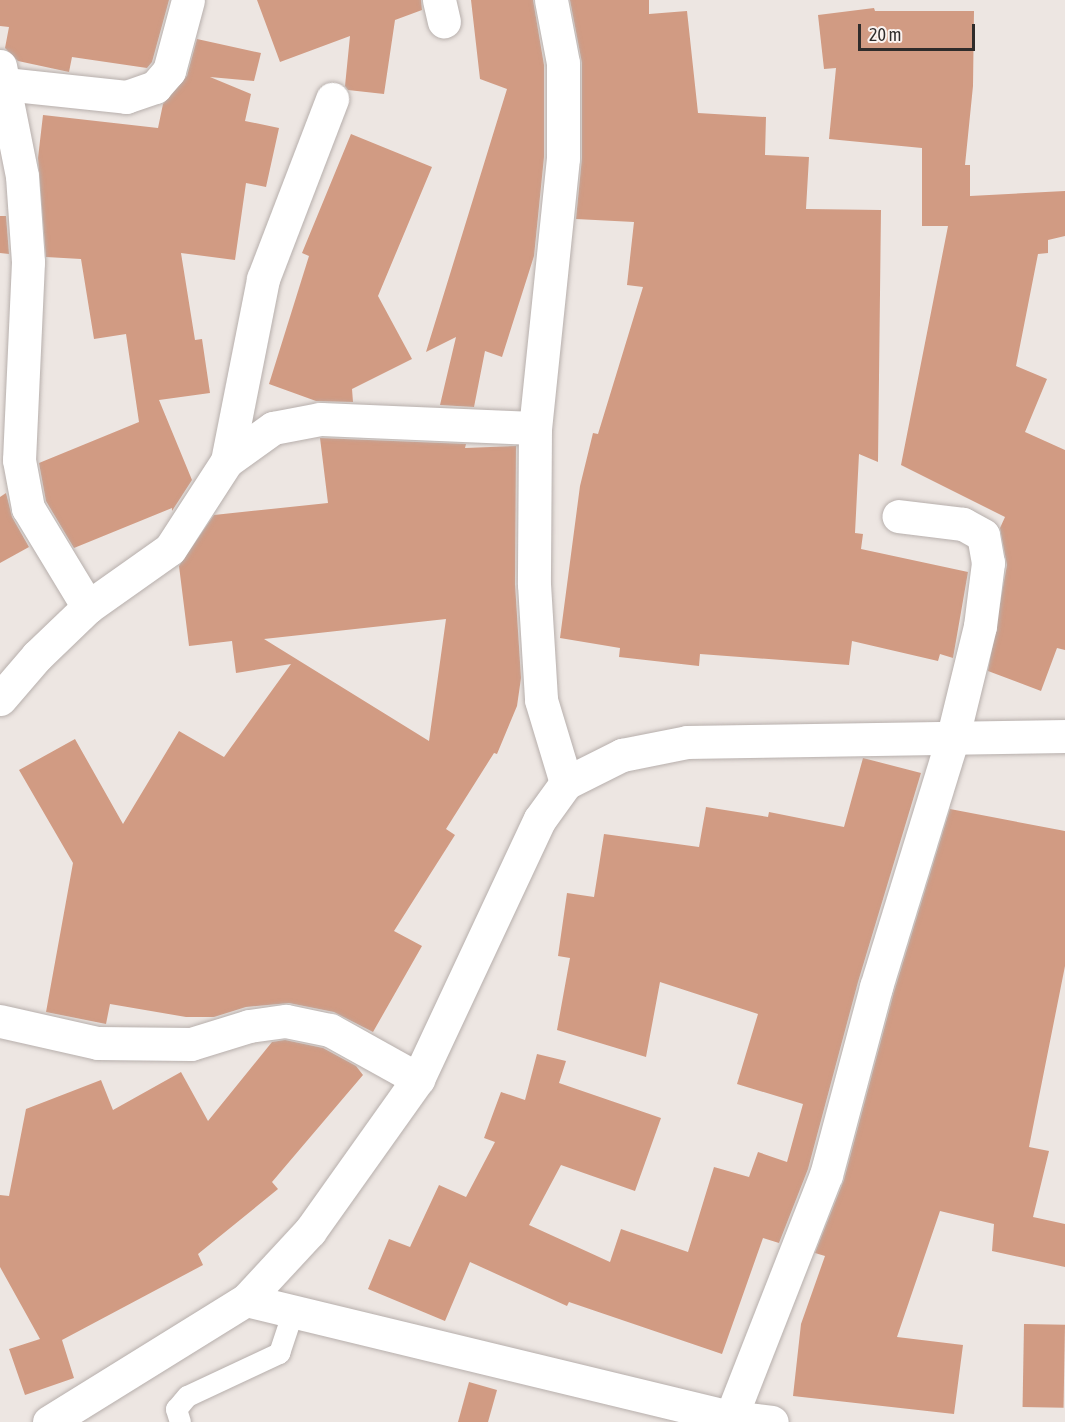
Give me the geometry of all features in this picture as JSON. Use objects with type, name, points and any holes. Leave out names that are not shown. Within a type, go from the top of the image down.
[{"type":"street","points":[[88,607],[28,508],[19,460],[28,262],[22,176],[3,75],[126,97],[155,87],[169,71],[188,0]]},
{"type":"street","points":[[551,0],[563,63],[562,158],[535,428],[534,584],[541,700],[566,783]]},
{"type":"street","points":[[227,461],[263,279],[332,99]]},
{"type":"street","points":[[0,699],[37,656],[88,607],[170,549],[227,461],[273,428],[320,419],[535,428]]},
{"type":"street","points":[[730,1419],[826,1175],[886,955],[953,736],[980,626],[988,563],[983,535],[963,524],[898,516]]},
{"type":"street","points":[[49,1422],[246,1300],[310,1231],[418,1079],[540,819],[566,783],[622,755],[687,742],[1065,736]]},
{"type":"street","points":[[0,1021],[98,1043],[191,1044],[249,1026],[286,1022],[330,1030],[418,1079]]},
{"type":"street","points":[[246,1300],[730,1419],[772,1422]]},
{"type":"lane","points":[[180,1422],[176,1409],[187,1396],[279,1353],[293,1311]]},
{"type":"building","points":[[0,0],[169,0],[152,62],[147,68],[72,57],[69,72],[18,61],[5,48],[9,27],[0,26]]},
{"type":"building","points":[[257,0],[421,0],[422,10],[395,20],[384,94],[348,90],[345,86],[350,36],[280,62]]},
{"type":"building","points":[[471,0],[533,0],[544,65],[544,157],[534,256],[502,357],[485,351],[474,407],[440,405],[456,337],[426,352],[507,89],[480,79]]},
{"type":"building","points":[[570,0],[649,0],[649,14],[687,11],[698,113],[766,117],[765,155],[809,157],[806,209],[881,210],[878,462],[859,454],[855,533],[863,534],[861,549],[968,572],[953,658],[940,654],[938,661],[852,641],[849,665],[700,654],[699,666],[619,657],[620,648],[560,638],[580,486],[593,433],[598,434],[643,287],[627,285],[634,222],[576,219],[582,158],[582,63]]},
{"type":"building","points":[[874,8],[875,11],[974,11],[973,86],[965,165],[970,165],[970,196],[1065,191],[1065,236],[1048,240],[1048,253],[1038,254],[1016,366],[1047,379],[1025,432],[1065,450],[1065,650],[1057,648],[1041,691],[988,671],[1007,565],[1000,528],[1005,517],[901,465],[948,226],[922,226],[922,148],[829,139],[836,68],[824,69],[818,15]]},
{"type":"building","points":[[197,39],[261,53],[254,81],[210,77],[251,94],[245,121],[279,128],[266,187],[246,183],[235,260],[181,253],[195,340],[202,339],[210,393],[159,400],[192,480],[172,511],[172,508],[74,548],[46,501],[39,463],[139,422],[126,334],[94,339],[81,259],[46,257],[38,158],[43,115],[158,128],[163,104],[187,76]]},
{"type":"building","points":[[351,134],[432,167],[378,296],[412,359],[352,389],[353,402],[316,401],[269,384],[309,256],[302,253]]},
{"type":"building","points":[[0,216],[6,216],[9,254],[0,253]]},
{"type":"building","points":[[320,438],[466,444],[465,448],[516,446],[515,584],[521,678],[517,706],[497,754],[494,753],[446,829],[455,835],[394,931],[422,946],[373,1032],[334,1012],[289,1003],[246,1007],[214,1017],[186,1017],[110,1004],[106,1024],[46,1012],[73,863],[19,770],[75,739],[123,824],[179,731],[224,757],[291,664],[236,673],[232,641],[189,646],[179,566],[214,515],[328,503]],"holes":[[[446,619],[429,741],[264,639]]]},
{"type":"building","points":[[6,493],[12,517],[29,547],[0,563],[0,497]]},
{"type":"building","points":[[863,758],[921,773],[858,982],[808,1169],[779,1243],[763,1238],[722,1354],[569,1302],[567,1306],[470,1262],[445,1321],[368,1289],[389,1239],[410,1247],[439,1185],[466,1197],[495,1142],[484,1138],[501,1092],[525,1100],[537,1054],[566,1061],[559,1083],[661,1118],[635,1191],[561,1165],[529,1225],[610,1262],[621,1229],[688,1252],[714,1167],[749,1177],[758,1152],[787,1162],[803,1104],[737,1084],[758,1014],[660,982],[646,1057],[557,1030],[570,958],[558,956],[567,893],[594,897],[604,834],[699,847],[706,807],[768,817],[769,812],[844,827]]},
{"type":"building","points":[[950,809],[1065,831],[1065,966],[1029,1147],[1049,1151],[1033,1217],[1065,1224],[1065,1267],[992,1251],[994,1224],[940,1211],[897,1337],[963,1345],[954,1414],[793,1396],[801,1324],[825,1256],[815,1253],[844,1180],[894,992]]},
{"type":"building","points":[[285,1040],[323,1048],[356,1066],[363,1075],[272,1182],[278,1189],[198,1254],[203,1265],[62,1340],[74,1378],[25,1395],[9,1349],[40,1339],[0,1267],[0,1195],[9,1196],[26,1109],[101,1080],[113,1110],[181,1072],[208,1121],[272,1042]]},
{"type":"building","points":[[1024,1324],[1065,1325],[1064,1408],[1023,1407]]},
{"type":"building","points":[[469,1382],[497,1390],[488,1422],[458,1422]]}]
